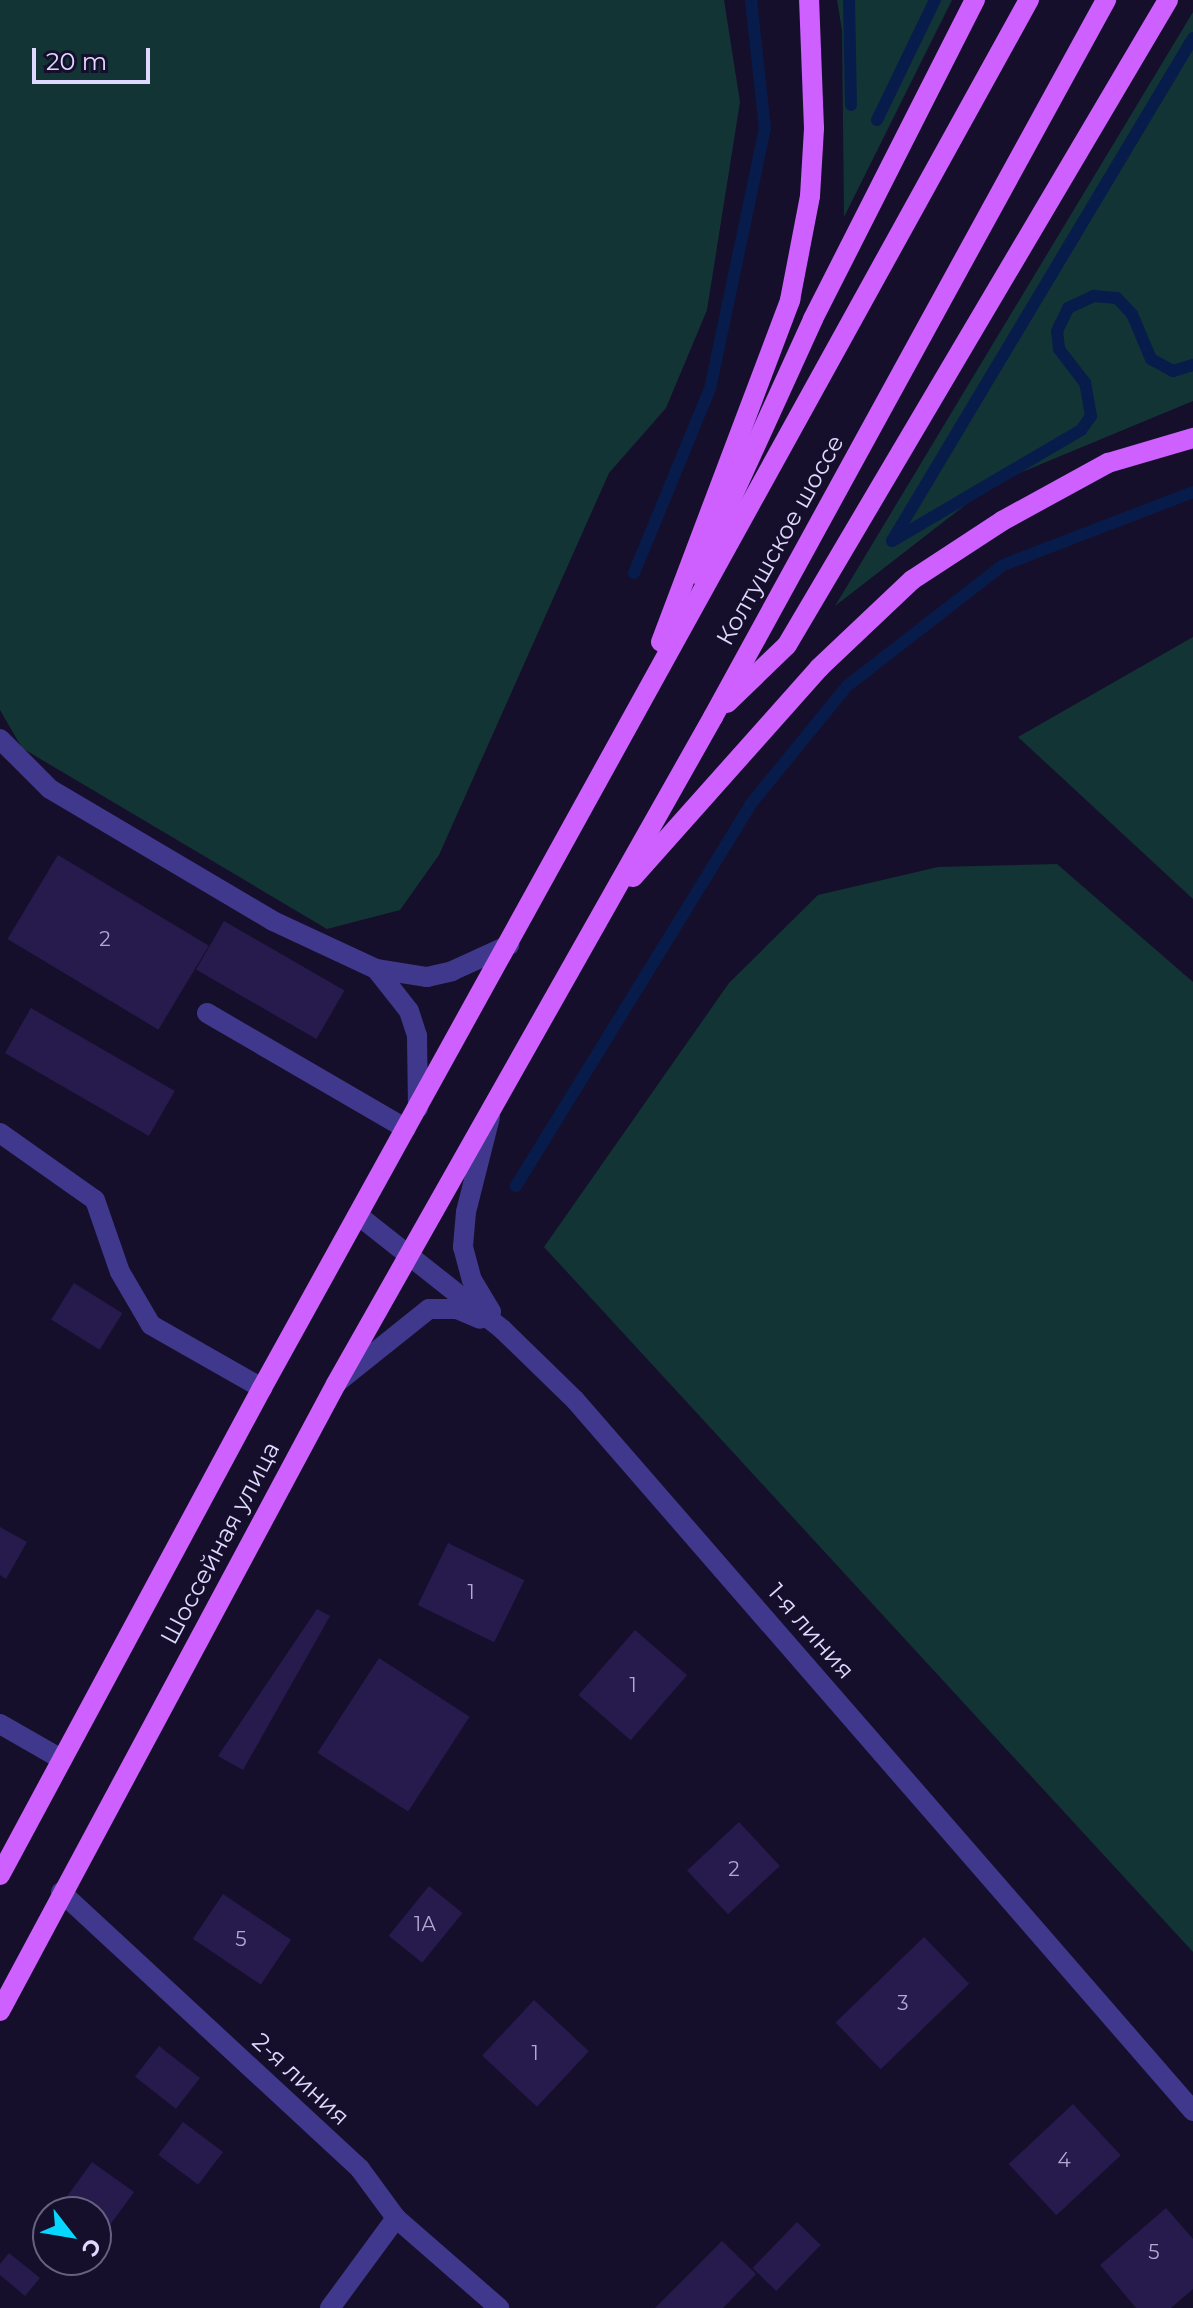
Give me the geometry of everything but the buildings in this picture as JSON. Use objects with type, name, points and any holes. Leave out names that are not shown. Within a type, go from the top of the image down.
[{"type":"main road","points":[[638,705],[790,300],[810,196],[814,128],[809,0]]},
{"type":"main road","points":[[638,705],[813,319],[975,0]]},
{"type":"main road","name":"Колтушское шоссе","points":[[438,1072],[1029,0]]},
{"type":"main road","name":"Колтушское шоссе","points":[[493,1109],[713,717],[1106,0]]},
{"type":"main road","points":[[713,717],[787,645],[1168,0]]},
{"type":"main road","points":[[606,907],[819,668],[912,580],[1002,521],[1108,463],[1193,438]]},
{"type":"main road","name":"Шоссейная улица","points":[[0,1875],[262,1388],[438,1072]]},
{"type":"main road","name":"Шоссейная улица","points":[[0,2011],[61,1892],[336,1384],[493,1109]]},
{"type":"street","points":[[0,739],[50,789],[273,921],[376,969],[427,977],[452,971],[509,945]]},
{"type":"street","points":[[376,969],[409,1011],[417,1036],[418,1108]]},
{"type":"street","points":[[207,1013],[406,1129]]},
{"type":"street","points":[[493,1109],[466,1212],[463,1247],[472,1280],[502,1329]]},
{"type":"street","points":[[0,1133],[95,1200],[120,1272],[151,1325],[262,1388]]},
{"type":"street","name":"1-я линия","points":[[359,1216],[412,1253],[502,1329],[575,1400],[1193,2111]]},
{"type":"street","points":[[336,1384],[429,1309],[457,1309],[502,1329]]},
{"type":"street","points":[[0,1724],[61,1759]]},
{"type":"street","name":"2-я линия","points":[[61,1892],[360,2169],[396,2218],[499,2308]]},
{"type":"street","points":[[330,2308],[396,2218]]},
{"type":"green space","points":[[0,0],[724,0],[740,102],[707,310],[666,408],[609,473],[439,855],[400,910],[327,929],[22,748],[0,710]]},
{"type":"green space","points":[[837,0],[952,0],[844,217],[842,30]]},
{"type":"green space","points":[[1193,12],[1193,401],[991,485],[835,606]]},
{"type":"green space","points":[[1193,637],[1193,899],[1018,737]]},
{"type":"green space","points":[[1057,864],[1193,982],[1193,1952],[544,1247],[729,983],[818,895],[938,867]]},
{"type":"waterway","points":[[634,573],[710,389],[765,129],[751,0]]},
{"type":"waterway","points":[[849,0],[851,105]]},
{"type":"waterway","points":[[877,120],[935,0]]},
{"type":"waterway","points":[[1193,38],[892,541],[1081,430],[1091,416],[1085,383],[1059,349],[1057,331],[1068,308],[1094,296],[1117,298],[1132,314],[1151,359],[1173,371],[1193,365]]},
{"type":"waterway","points":[[516,1186],[750,805],[847,686],[1003,565],[1193,492]]}]
